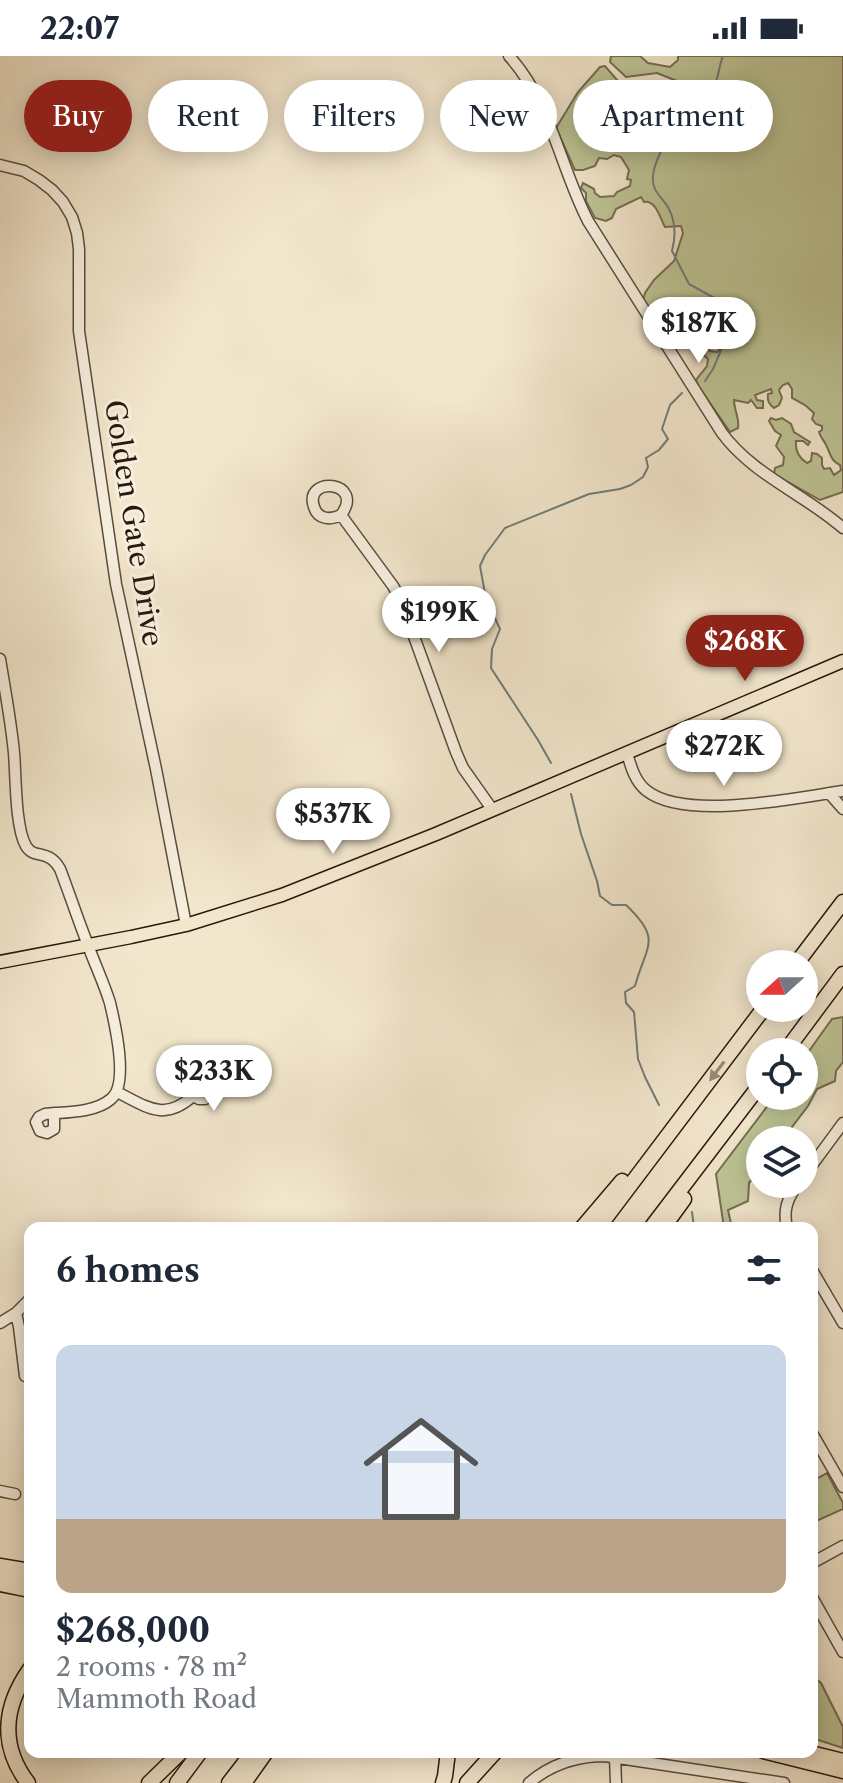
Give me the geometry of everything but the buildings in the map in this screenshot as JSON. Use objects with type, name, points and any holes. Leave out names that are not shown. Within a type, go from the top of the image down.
[{"type":"highway","points":[[807,950],[843,902]]},
{"type":"highway","points":[[795,1038],[843,974]]},
{"type":"highway","points":[[603,1222],[753,1022]]},
{"type":"highway","points":[[656,1222],[746,1104]]},
{"type":"highway","points":[[667,1222],[718,1153],[746,1107]]},
{"type":"highway","points":[[587,1222],[633,1168],[663,1142]]},
{"type":"highway","points":[[0,1566],[24,1570]]},
{"type":"highway","points":[[24,1677],[12,1704],[7,1727],[10,1752],[28,1783]]},
{"type":"highway","points":[[149,1783],[175,1758]]},
{"type":"highway","points":[[177,1783],[196,1758]]},
{"type":"highway","points":[[229,1783],[248,1758]]},
{"type":"highway","points":[[244,1783],[262,1758]]},
{"type":"highway","points":[[443,1783],[447,1758]]},
{"type":"highway","points":[[467,1783],[490,1758]]},
{"type":"main road","points":[[0,962],[186,925],[323,880],[843,661]]},
{"type":"main road","points":[[0,1574],[24,1579]]},
{"type":"main road","points":[[0,1585],[24,1590]]},
{"type":"main road","points":[[818,1754],[843,1760]]},
{"type":"main road","points":[[787,1758],[843,1772]]},
{"type":"street","points":[[509,56],[532,86],[588,221],[722,433],[739,454],[755,467],[843,528]]},
{"type":"street","name":"Golden Gate Drive","points":[[0,165],[24,171],[52,190],[72,217],[77,233],[79,331],[116,584],[186,925]]},
{"type":"street","points":[[341,515],[400,598],[456,752],[463,768],[492,809]]},
{"type":"street","points":[[0,659],[25,842],[32,852],[49,856],[56,862],[103,984],[114,1024],[120,1072],[117,1092],[102,1105],[54,1113]]},
{"type":"street","points":[[627,753],[642,787],[660,799],[684,805],[758,803],[843,791]]},
{"type":"street","points":[[829,793],[843,809]]},
{"type":"street","points":[[117,1092],[160,1111],[177,1108],[193,1096]]},
{"type":"street","points":[[818,1157],[842,1125]]},
{"type":"street","points":[[786,1222],[788,1198]]},
{"type":"street","points":[[818,1280],[843,1323]]},
{"type":"street","points":[[0,1323],[24,1305]]},
{"type":"street","points":[[16,1313],[24,1368]]},
{"type":"street","points":[[818,1443],[843,1487]]},
{"type":"street","points":[[0,1491],[15,1494]]},
{"type":"street","points":[[818,1560],[843,1546]]},
{"type":"street","points":[[818,1608],[843,1652]]},
{"type":"street","points":[[529,1783],[549,1769],[580,1758]]},
{"type":"street","points":[[615,1758],[616,1783]]},
{"type":"street","points":[[622,1758],[784,1783]]},
{"type":"green space","points":[[611,56],[640,56],[648,63],[670,67],[678,56],[843,56],[843,492],[820,500],[774,474],[775,468],[783,465],[784,457],[776,446],[781,435],[769,421],[771,418],[782,418],[791,424],[794,432],[810,442],[808,445],[796,441],[797,451],[804,461],[811,461],[812,453],[817,454],[822,458],[824,469],[830,468],[834,475],[841,470],[819,432],[822,426],[812,419],[814,413],[792,398],[788,383],[779,390],[782,398],[774,408],[768,399],[771,389],[755,395],[757,400],[763,401],[763,408],[757,408],[751,400],[748,403],[734,400],[738,428],[730,432],[696,380],[707,366],[708,359],[700,352],[702,347],[707,346],[710,351],[717,352],[731,336],[736,315],[728,315],[715,324],[710,334],[704,332],[690,336],[675,345],[643,301],[654,280],[674,261],[683,233],[681,226],[665,227],[655,207],[641,197],[616,209],[612,218],[606,221],[595,218],[586,201],[586,193],[581,188],[583,183],[600,197],[614,196],[630,186],[631,180],[627,179],[629,170],[621,157],[614,155],[607,159],[599,158],[595,166],[575,170],[557,130],[573,100],[573,152],[773,152],[773,80],[674,80],[657,73],[626,77],[610,62]]},
{"type":"green space","points":[[605,66],[617,80],[589,80],[600,67]]},
{"type":"green space","points":[[843,1017],[843,1062],[836,1071],[835,1081],[818,1089],[818,1038],[832,1019]]},
{"type":"green space","points":[[764,1110],[805,1110],[793,1126],[752,1126]]},
{"type":"green space","points":[[746,1134],[748,1201],[728,1210],[731,1222],[723,1222],[716,1174]]},
{"type":"green space","points":[[827,1473],[843,1503],[843,1509],[818,1520],[818,1478]]},
{"type":"green space","points":[[818,1681],[843,1727],[843,1748],[818,1740]]},
{"type":"waterway","points":[[705,381],[733,322],[727,305],[689,284],[672,251],[675,235],[673,219],[656,190],[653,176],[661,151],[677,123],[714,86],[723,56]]},
{"type":"waterway","points":[[551,763],[491,668],[492,649],[500,629],[486,599],[480,566],[505,528],[589,494],[631,485],[643,477],[648,467],[646,458],[659,450],[668,439],[662,429],[670,405],[682,393]]},
{"type":"waterway","points":[[571,794],[600,896],[612,905],[626,905],[648,935],[647,952],[635,986],[625,992],[626,1003],[634,1012],[638,1059],[659,1105]]},
{"type":"waterway","points":[[692,1212],[693,1222]]}]
